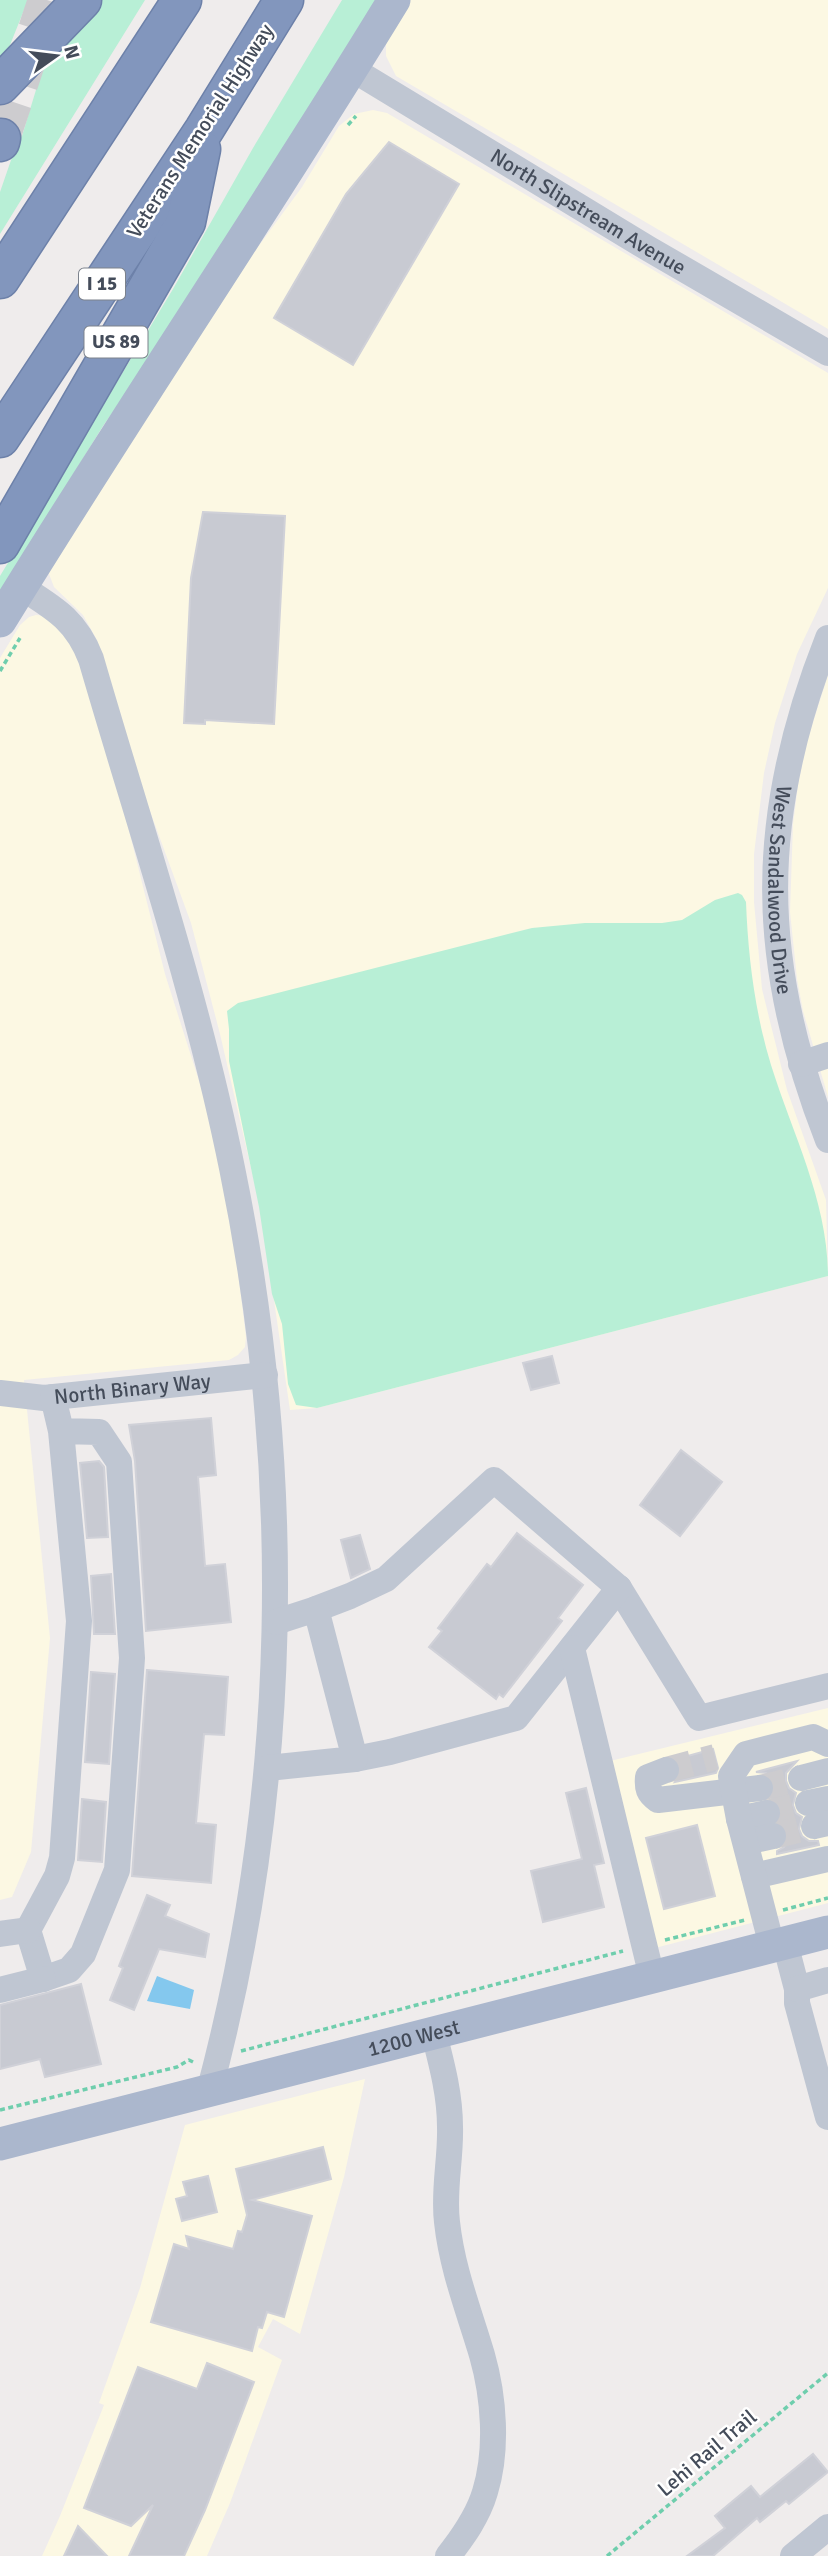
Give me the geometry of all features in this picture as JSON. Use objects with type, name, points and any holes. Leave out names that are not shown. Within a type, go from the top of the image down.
[{"type":"highway","points":[[0,85],[21,60],[82,0]]},
{"type":"highway","points":[[0,279],[182,0]]},
{"type":"highway","name":"Veterans Memorial Highway","points":[[0,438],[204,130],[284,0]]},
{"type":"highway","name":"US 89","points":[[0,544],[186,222],[204,130]]},
{"type":"main road","points":[[13,624],[21,587],[394,0]]},
{"type":"main road","name":"1200 West","points":[[0,2144],[433,2034],[648,1961],[774,1935],[828,1932]]},
{"type":"street","name":"North Slipstream Avenue","points":[[352,69],[649,249],[828,352]]},
{"type":"street","points":[[21,587],[71,622],[91,659],[183,967],[217,1100],[246,1237],[265,1376],[275,1514],[276,1622],[268,1768],[241,1950],[209,2092]]},
{"type":"street","name":"West Sandalwood Drive","points":[[828,638],[792,749],[775,863],[775,934],[787,1011],[828,1140]]},
{"type":"street","points":[[802,1064],[828,1055]]},
{"type":"street","name":"North Binary Way","points":[[0,1393],[29,1398],[53,1397],[265,1376]]},
{"type":"street","points":[[43,1979],[28,1930],[57,1876],[62,1858],[79,1630],[61,1431],[53,1397]]},
{"type":"street","points":[[0,1990],[69,1970],[83,1954],[117,1870],[132,1658],[119,1462],[99,1432],[61,1431]]},
{"type":"street","points":[[276,1622],[350,1597],[386,1579],[494,1480],[619,1588],[699,1718],[828,1686]]},
{"type":"street","points":[[268,1768],[355,1759],[390,1752],[516,1718],[619,1588]]},
{"type":"street","points":[[316,1609],[355,1759]]},
{"type":"street","points":[[572,1648],[648,1961]]},
{"type":"street","points":[[715,1758],[746,1754],[813,1737],[828,1746]]},
{"type":"street","points":[[746,1754],[731,1776],[733,1792],[754,1876],[774,1935],[797,1989],[797,2003],[827,2113]]},
{"type":"street","points":[[816,1806],[828,1772]]},
{"type":"street","points":[[657,1778],[650,1794],[658,1800],[760,1788]]},
{"type":"street","points":[[742,1831],[770,1825]]},
{"type":"street","points":[[754,1876],[828,1859]]},
{"type":"street","points":[[0,1934],[28,1930]]},
{"type":"street","points":[[797,1989],[828,1980]]},
{"type":"street","points":[[433,2034],[447,2083],[450,2112],[445,2200],[449,2241],[460,2287],[483,2358],[492,2418],[491,2462],[485,2491],[472,2521],[448,2556]]},
{"type":"street","points":[[793,2556],[828,2527]]},
{"type":"path","points":[[0,671],[13,624]]},
{"type":"path","points":[[285,2039],[774,1935],[828,1898]]},
{"type":"path","points":[[0,2110],[177,2067],[189,2060],[193,2063]]},
{"type":"path","name":"Lehi Rail Trail","points":[[607,2556],[828,2374]]},
{"type":"shaded area","points":[[410,0],[828,0],[828,329],[396,76],[386,56],[386,44]]},
{"type":"shaded area","points":[[373,110],[387,113],[828,373],[828,588],[797,654],[775,723],[764,773],[754,854],[754,902],[762,989],[787,1090],[826,1200],[828,1276],[317,1408],[290,1410],[261,1211],[191,923],[147,803],[97,640],[83,615],[54,587],[49,574],[50,565],[255,251],[302,187],[339,126],[354,114]]},
{"type":"shaded area","points":[[36,615],[45,616],[60,624],[80,662],[116,779],[165,974],[214,1128],[230,1207],[246,1337],[245,1347],[229,1360],[24,1380],[50,1638],[31,1852],[12,1897],[0,1900],[0,658],[20,625]]},
{"type":"shaded area","points":[[828,675],[828,1097],[803,1011],[790,912],[793,824],[798,785],[807,741]]},
{"type":"shaded area","points":[[828,1708],[828,1903],[655,1948],[610,1761]]},
{"type":"shaded area","points":[[365,2079],[344,2177],[300,2334],[273,2319],[258,2347],[282,2360],[230,2503],[207,2556],[42,2556],[104,2405],[99,2403],[140,2288],[185,2125]]},
{"type":"green space","points":[[0,0],[28,0],[6,55],[0,62]]},
{"type":"green space","points":[[93,0],[145,0],[0,234],[0,192],[19,137],[22,136],[49,47]]},
{"type":"green space","points":[[342,0],[379,0],[180,315],[103,426],[0,593],[0,576],[173,289],[253,148]]},
{"type":"green space","points":[[738,893],[746,902],[751,964],[761,1025],[771,1065],[816,1195],[828,1276],[317,1408],[296,1405],[288,1384],[282,1324],[272,1294],[259,1207],[229,1061],[227,1011],[238,1003],[532,928],[585,923],[662,923],[682,920],[715,900]]},
{"type":"water","points":[[157,1976],[194,1990],[190,2009],[147,2001]]},
{"type":"building","points":[[389,142],[459,184],[353,365],[274,318],[346,194]]},
{"type":"building","points":[[203,512],[285,516],[274,724],[205,720],[205,724],[184,723],[191,578]]},
{"type":"building","points":[[552,1356],[559,1383],[531,1390],[523,1363]]},
{"type":"building","points":[[211,1418],[216,1475],[198,1477],[205,1566],[225,1564],[231,1622],[146,1631],[135,1461],[129,1425]]},
{"type":"building","points":[[681,1450],[722,1482],[680,1536],[640,1505]]},
{"type":"building","points":[[99,1461],[104,1467],[108,1537],[87,1538],[80,1463]]},
{"type":"building","points":[[517,1533],[583,1585],[558,1618],[562,1621],[503,1697],[499,1694],[496,1699],[429,1647],[442,1631],[438,1628],[487,1564],[491,1567]]},
{"type":"building","points":[[360,1535],[370,1569],[351,1578],[341,1540]]},
{"type":"building","points":[[111,1574],[115,1634],[94,1634],[91,1576]]},
{"type":"building","points":[[147,1670],[228,1677],[224,1735],[204,1734],[196,1823],[216,1825],[211,1883],[132,1876]]},
{"type":"building","points":[[91,1672],[115,1674],[109,1764],[85,1762]]},
{"type":"building","points":[[713,1749],[718,1768],[716,1773],[675,1782],[682,1772],[677,1759]]},
{"type":"building","points":[[797,1761],[786,1773],[786,1781],[789,1788],[796,1793],[793,1805],[796,1813],[802,1817],[799,1829],[802,1836],[809,1841],[818,1841],[819,1845],[777,1854],[788,1840],[788,1832],[779,1822],[782,1809],[772,1798],[776,1787],[773,1779],[766,1773],[756,1772]]},
{"type":"building","points":[[586,1788],[604,1863],[594,1865],[604,1907],[543,1922],[531,1871],[582,1859],[566,1793]]},
{"type":"building","points":[[82,1799],[106,1802],[102,1862],[78,1860]]},
{"type":"building","points":[[697,1825],[715,1896],[664,1909],[646,1838]]},
{"type":"building","points":[[147,1895],[170,1905],[165,1916],[209,1934],[205,1957],[159,1949],[134,2010],[110,2000],[123,1968],[119,1966]]},
{"type":"building","points":[[81,1984],[101,2064],[45,2077],[40,2059],[0,2069],[0,2005]]},
{"type":"building","points":[[323,2147],[331,2179],[252,2200],[312,2216],[284,2317],[267,2312],[262,2328],[258,2327],[252,2351],[151,2322],[174,2244],[189,2249],[186,2236],[233,2249],[238,2231],[242,2232],[247,2215],[236,2169]]},
{"type":"building","points":[[208,2176],[217,2212],[182,2221],[176,2199],[187,2196],[183,2182]]},
{"type":"building","points":[[207,2363],[254,2382],[205,2510],[184,2556],[129,2556],[153,2505],[131,2526],[84,2508],[138,2367],[197,2389]]},
{"type":"building","points":[[813,2454],[828,2472],[789,2504],[786,2501],[760,2522],[757,2518],[713,2556],[687,2556],[725,2528],[715,2516],[751,2486],[760,2497]]},
{"type":"building","points":[[78,2526],[107,2556],[64,2556]]},
{"type":"tunnel","points":[[1,138],[47,0]]},
{"type":"tunnel","points":[[666,1770],[715,1757]]},
{"type":"tunnel","points":[[760,1788],[801,1778]]},
{"type":"tunnel","points":[[767,1813],[808,1803]]},
{"type":"tunnel","points":[[773,1836],[814,1826]]}]
